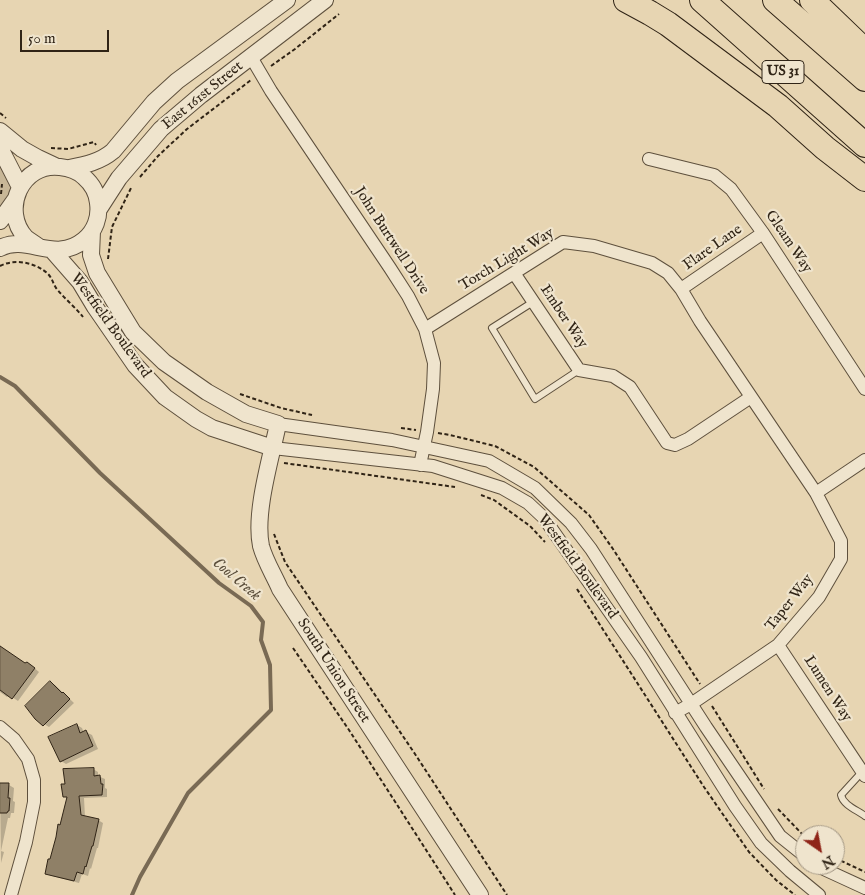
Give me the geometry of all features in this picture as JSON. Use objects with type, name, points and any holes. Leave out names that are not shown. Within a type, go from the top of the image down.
[{"type":"highway","points":[[626,0],[668,24],[778,106],[825,148],[865,179]]},
{"type":"highway","name":"US 31","points":[[702,0],[865,145]]},
{"type":"highway","points":[[776,0],[865,79]]},
{"type":"highway","points":[[812,0],[865,51]]},
{"type":"street","name":"East 161st Street","points":[[62,167],[91,163],[107,156],[154,102],[177,81],[287,0]]},
{"type":"street","name":"East 161st Street","points":[[99,210],[119,178],[161,129],[201,95],[325,0]]},
{"type":"street","name":"John Burtwell Drive","points":[[250,57],[390,268],[408,296],[425,329],[434,363],[433,389],[420,465]]},
{"type":"street","points":[[0,248],[14,245],[64,250],[75,246],[92,231],[97,221],[99,210],[97,196],[91,183],[81,174],[38,158],[22,148],[3,125]]},
{"type":"street","points":[[0,148],[18,194],[15,214],[19,228],[27,239],[45,249]]},
{"type":"street","name":"Gleam Way","points":[[649,159],[714,175],[731,189],[763,233],[865,389]]},
{"type":"street","points":[[0,221],[29,176],[41,169],[62,167]]},
{"type":"street","name":"Westfield Boulevard","points":[[92,231],[91,255],[97,274],[133,332],[164,362],[208,392],[246,414],[278,424],[392,440],[489,461],[536,488],[571,523],[591,549],[780,836],[795,848]]},
{"type":"street","name":"Flare Lane","points":[[682,289],[763,233]]},
{"type":"street","name":"Torch Light Way","points":[[425,329],[563,242],[594,246],[652,263],[668,273],[682,289],[700,321],[751,397]]},
{"type":"street","name":"Westfield Boulevard","points":[[45,249],[80,282],[134,365],[165,397],[212,428],[272,454],[433,466],[502,488],[528,503],[544,518],[640,657],[735,806],[761,843],[819,895]]},
{"type":"street","name":"Ember Way","points":[[514,273],[579,370],[613,376],[630,387],[667,443],[675,445],[688,439],[751,397]]},
{"type":"street","name":"Taper Way","points":[[675,713],[692,704],[778,645],[819,597],[841,559],[841,541],[816,493],[751,397]]},
{"type":"street","name":"South Union Street","points":[[278,424],[264,488],[260,520],[261,546],[267,560],[280,588],[480,895]]},
{"type":"street","points":[[816,493],[865,460]]},
{"type":"street","name":"Lumen Way","points":[[778,645],[863,774]]},
{"type":"street","points":[[0,727],[14,739],[28,759],[34,780],[34,802],[26,842],[11,895]]},
{"type":"street","points":[[837,875],[865,888]]},
{"type":"lane","points":[[533,302],[492,328],[535,399],[579,370]]},
{"type":"lane","points":[[863,774],[841,795],[844,802],[865,816]]},
{"type":"path","points":[[108,260],[112,227],[132,186],[158,156],[187,129],[339,14]]},
{"type":"path","points":[[0,113],[3,125]]},
{"type":"path","points":[[49,148],[68,149],[94,142]]},
{"type":"path","points":[[0,266],[16,262],[41,268],[84,317]]},
{"type":"path","points":[[237,392],[281,408],[319,417]]},
{"type":"path","points":[[400,428],[450,435],[495,446],[534,467],[589,515],[705,692],[705,695],[765,790]]},
{"type":"path","points":[[272,454],[280,462],[454,487]]},
{"type":"path","points":[[478,494],[494,500],[530,526],[546,543]]},
{"type":"path","points":[[274,533],[285,562],[415,754],[507,895]]},
{"type":"path","points":[[578,590],[704,787],[749,852],[776,880],[795,895]]},
{"type":"path","points":[[293,648],[349,730],[454,895]]},
{"type":"path","points":[[775,806],[795,827]]},
{"type":"path","points":[[845,863],[865,872]]},
{"type":"shaded area","points":[[0,163],[12,184],[12,197],[0,213]]},
{"type":"building","points":[[0,646],[35,668],[12,699],[0,690]]},
{"type":"building","points":[[50,681],[70,699],[43,726],[25,706]]},
{"type":"building","points":[[77,724],[80,733],[86,730],[93,746],[60,762],[48,737]]},
{"type":"building","points":[[94,768],[94,776],[100,775],[101,784],[103,784],[102,795],[79,796],[81,815],[99,819],[93,846],[83,874],[77,872],[74,881],[45,874],[67,797],[63,797],[61,784],[65,784],[63,769]]},
{"type":"building","points":[[0,783],[9,783],[8,798],[10,798],[9,811],[7,813],[0,813]]},
{"type":"waterway","name":"Cool Creek","points":[[0,377],[15,386],[100,473],[219,583],[251,606],[263,622],[261,640],[270,665],[271,710],[188,793],[140,877],[132,895]]}]
